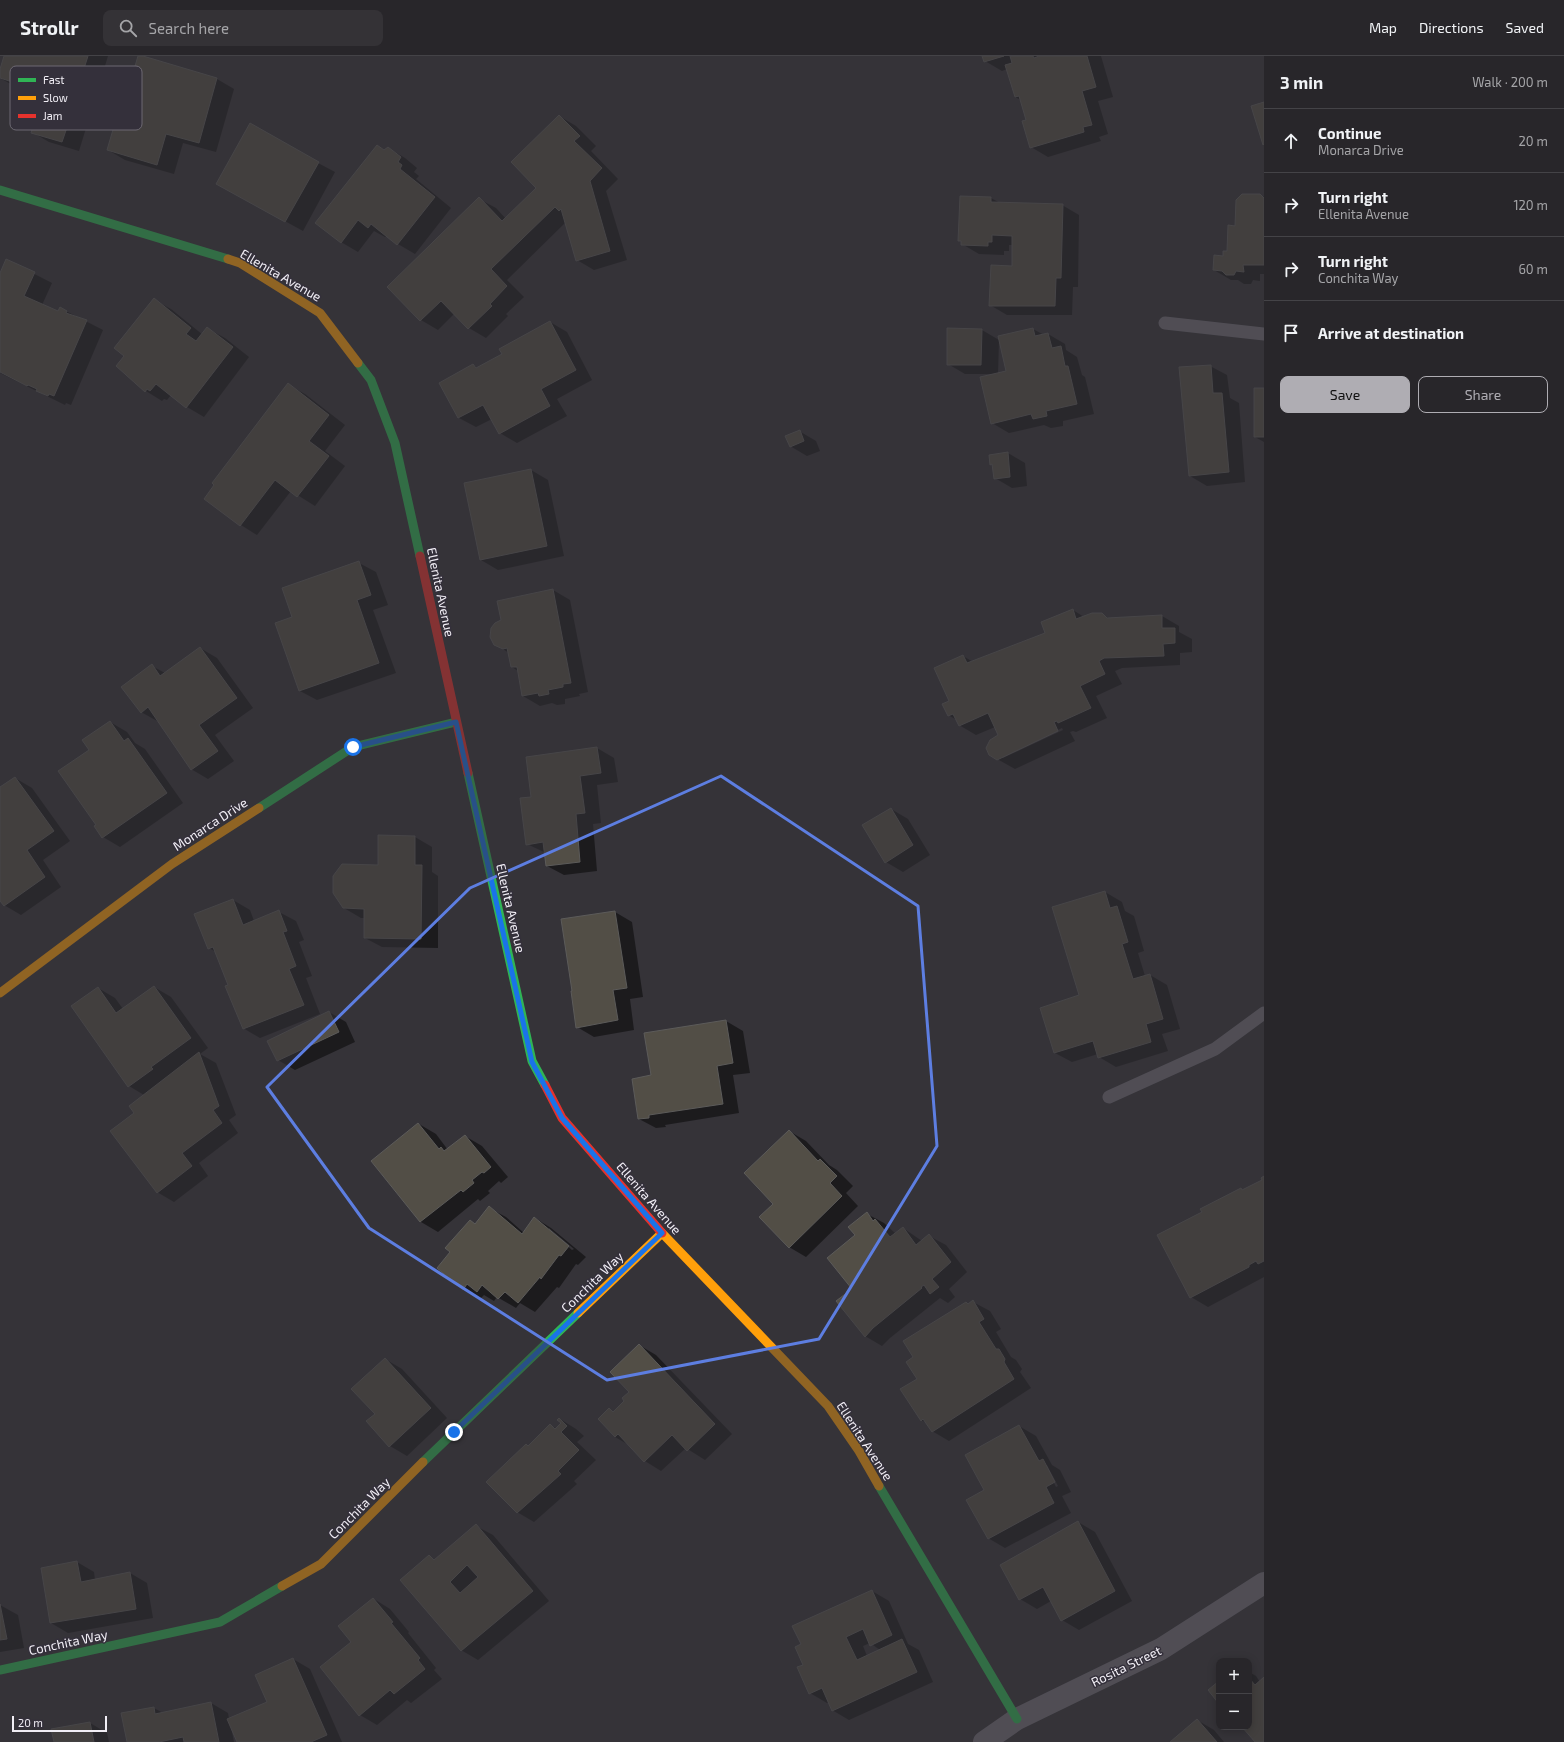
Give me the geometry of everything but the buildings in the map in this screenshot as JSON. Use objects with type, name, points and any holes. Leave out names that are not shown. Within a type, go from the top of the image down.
[{"type":"street","name":"Ellenita Avenue","points":[[0,190],[240,263],[320,312],[371,380],[395,443],[532,1062],[562,1118],[662,1233],[828,1406],[859,1451],[1017,1719]]},
{"type":"street","name":"Monarca Drive","points":[[0,993],[172,864],[353,747],[456,722]]},
{"type":"street","name":"Conchita Way","points":[[0,1670],[220,1622],[321,1564],[454,1432],[662,1233]]},
{"type":"street","name":"Rosita Street","points":[[984,1742],[1017,1719],[1161,1649],[1264,1583]]},
{"type":"lane","points":[[1165,323],[1264,334]]},
{"type":"lane","points":[[1109,1097],[1215,1049],[1264,1013]]},
{"type":"highlighted area","points":[[721,776],[918,906],[937,1146],[819,1339],[607,1380],[369,1228],[267,1087],[470,888]]},
{"type":"traffic: fast","points":[[0,190],[228,259]]},
{"type":"traffic: fast","points":[[358,363],[371,380],[395,443],[420,556]]},
{"type":"traffic: fast","points":[[259,808],[353,747],[456,722]]},
{"type":"traffic: fast","points":[[468,773],[532,1061],[545,1085]]},
{"type":"traffic: fast","points":[[423,1462],[578,1313]]},
{"type":"traffic: fast","points":[[879,1486],[1017,1719]]},
{"type":"traffic: fast","points":[[0,1670],[220,1622],[282,1586]]},
{"type":"traffic: slow","points":[[228,259],[240,263],[320,313],[358,363]]},
{"type":"traffic: slow","points":[[0,993],[172,864],[259,808]]},
{"type":"traffic: slow","points":[[662,1233],[828,1406],[859,1451],[879,1486]]},
{"type":"traffic: slow","points":[[578,1313],[662,1233]]},
{"type":"traffic: slow","points":[[282,1586],[321,1564],[423,1462]]},
{"type":"traffic: jam","points":[[420,556],[468,773]]},
{"type":"traffic: jam","points":[[545,1085],[562,1118],[662,1233]]},
{"type":"route","points":[[353,747],[456,722],[532,1062],[562,1118],[662,1233],[454,1432]]}]
